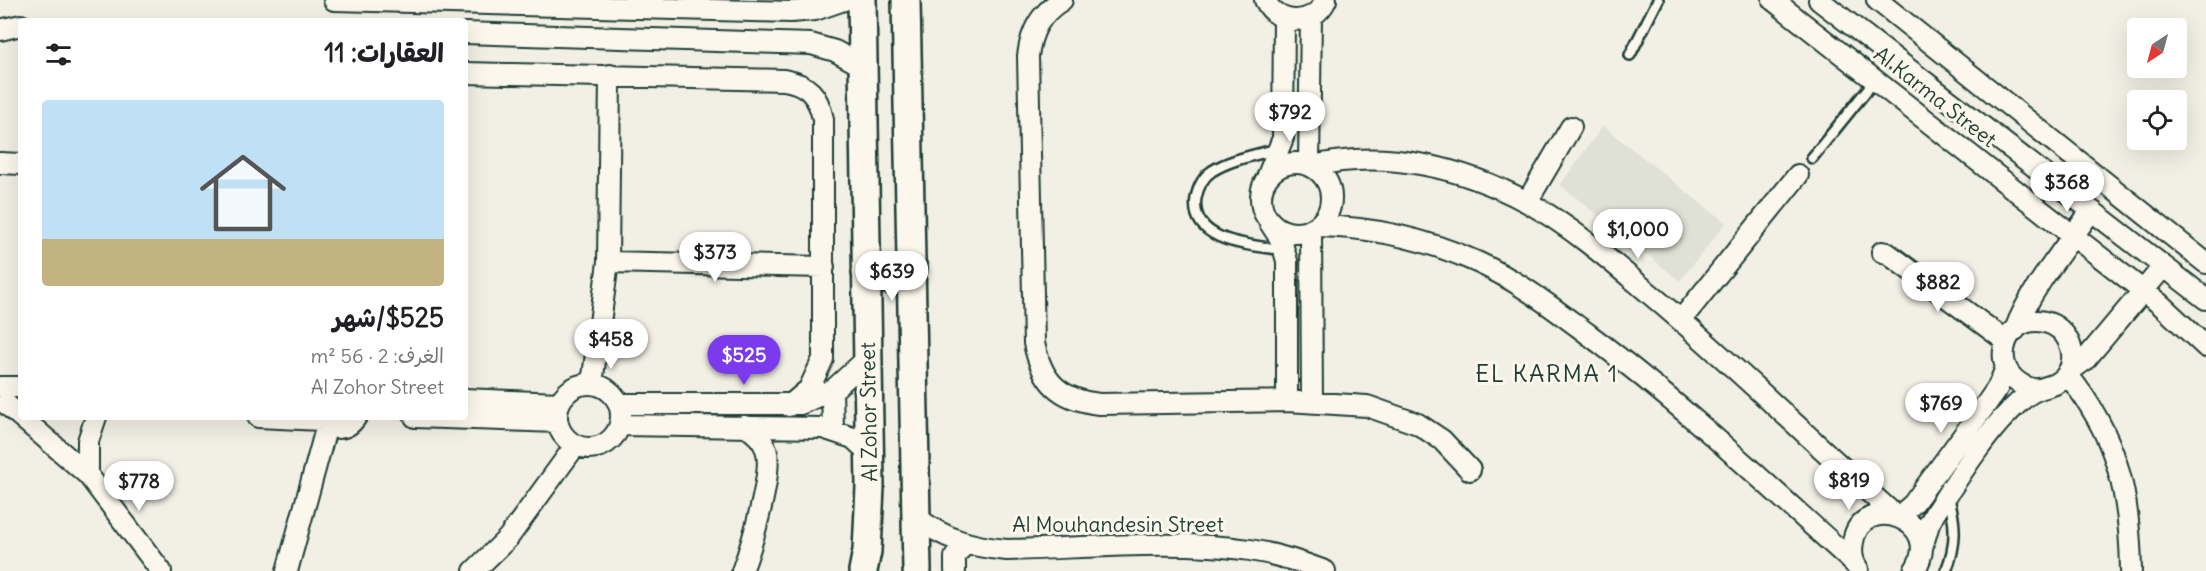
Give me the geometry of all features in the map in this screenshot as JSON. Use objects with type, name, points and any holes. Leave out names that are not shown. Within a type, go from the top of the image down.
[{"type":"main road","name":"Al Zohor Street","points":[[862,0],[869,357],[867,551],[863,571]]},
{"type":"main road","points":[[906,0],[913,268],[917,571]]},
{"type":"main road","points":[[866,272],[890,280],[899,278],[913,268]]},
{"type":"street","points":[[334,0],[670,4],[791,12],[815,10],[844,0]]},
{"type":"street","points":[[1062,0],[1050,8],[1038,21],[1031,37],[1028,56],[1034,343],[1038,362],[1048,379],[1071,397],[1099,404],[1287,401],[1366,406],[1418,424],[1442,440],[1470,470]]},
{"type":"street","points":[[1265,0],[1274,12],[1284,19],[1298,21],[1311,17],[1322,8],[1326,0]]},
{"type":"street","name":"Al Karma Street","points":[[1773,0],[2143,291],[2206,347]]},
{"type":"street","name":"Al Karma Street","points":[[1818,0],[2206,299]]},
{"type":"street","points":[[1883,3],[2206,263]]},
{"type":"street","points":[[646,4],[647,38]]},
{"type":"street","points":[[670,4],[671,39]]},
{"type":"street","points":[[1311,17],[1311,165]]},
{"type":"street","points":[[1284,19],[1283,138],[1260,198],[1285,250],[1287,401]]},
{"type":"street","points":[[0,30],[18,26]]},
{"type":"street","points":[[468,33],[811,44],[835,51],[864,67]]},
{"type":"street","points":[[1875,80],[1893,58]]},
{"type":"street","points":[[468,73],[784,80],[799,83],[812,91],[820,104],[823,119],[823,359],[808,389],[789,406]]},
{"type":"street","points":[[591,384],[608,262],[610,75]]},
{"type":"street","points":[[1527,202],[1571,127]]},
{"type":"street","points":[[1267,176],[1279,166],[1294,162],[1311,165],[1369,158],[1404,161],[1477,181],[1527,202],[1589,244],[1681,320],[1898,516],[1911,523],[1919,534],[1922,548]]},
{"type":"street","points":[[0,163],[18,164]]},
{"type":"street","points":[[1311,165],[1322,173],[1332,195],[1326,217],[1315,228],[1312,402]]},
{"type":"street","points":[[1681,320],[1798,175]]},
{"type":"street","points":[[2037,390],[2016,382],[2006,368],[2003,352],[2021,314],[2091,211]]},
{"type":"street","points":[[1269,220],[1288,233],[1315,228],[1355,228],[1400,237],[1477,262],[1514,282],[1649,381],[1855,568]]},
{"type":"street","points":[[1882,252],[1887,253],[2011,335]]},
{"type":"street","points":[[608,262],[824,267]]},
{"type":"street","points":[[1914,571],[1920,562],[1929,524],[2005,416],[2037,390],[2049,388],[2085,360],[2163,267]]},
{"type":"street","points":[[2011,335],[2034,321],[2055,326],[2069,341],[2072,351],[2067,373],[2099,420],[2120,471],[2131,526],[2131,571]]},
{"type":"street","points":[[619,404],[789,406],[817,399],[832,390],[847,380],[869,357]]},
{"type":"street","points":[[1855,568],[1851,550],[1853,537],[1860,526],[1871,518],[1883,514],[1898,516],[1913,504],[1998,387],[2006,368]]},
{"type":"street","points":[[591,384],[603,387],[613,394],[619,404],[620,425],[607,443],[585,449],[574,446],[560,432],[558,412],[572,388],[591,384]]},
{"type":"street","points":[[7,400],[18,390]]},
{"type":"street","points":[[832,390],[833,430]]},
{"type":"street","points":[[468,399],[558,412]]},
{"type":"street","points":[[749,426],[754,405]]},
{"type":"street","points":[[468,415],[558,412]]},
{"type":"street","points":[[29,420],[88,475],[161,571]]},
{"type":"street","points":[[88,475],[88,441],[95,420]]},
{"type":"street","points":[[306,420],[322,421],[341,428],[348,426],[353,420]]},
{"type":"street","points":[[287,571],[322,421]]},
{"type":"street","points":[[620,425],[749,426],[833,430],[853,438],[869,453]]},
{"type":"street","points":[[742,571],[752,545],[768,459],[761,439],[749,426]]},
{"type":"street","points":[[474,571],[508,538],[574,446]]},
{"type":"street","name":"Al Mouhandesin Street","points":[[915,516],[931,529],[964,544],[1007,550],[1199,546],[1250,550],[1288,558],[1325,571]]},
{"type":"street","points":[[497,571],[508,538]]},
{"type":"street","points":[[955,571],[956,557],[964,544]]},
{"type":"lane","points":[[1630,55],[1658,0]]},
{"type":"lane","points":[[1812,158],[1875,80]]},
{"type":"lane","points":[[1280,148],[1224,165],[1210,172],[1200,184],[1196,200],[1202,222],[1207,229],[1220,238],[1285,250]]},
{"type":"lane","points":[[1946,571],[1955,545],[1955,519],[1948,494]]},
{"type":"shaded area","points":[[1603,126],[1726,223],[1680,281],[1560,185]]},
{"type":"district","name":"EL KARMA 1","points":[[1547,374]]}]
